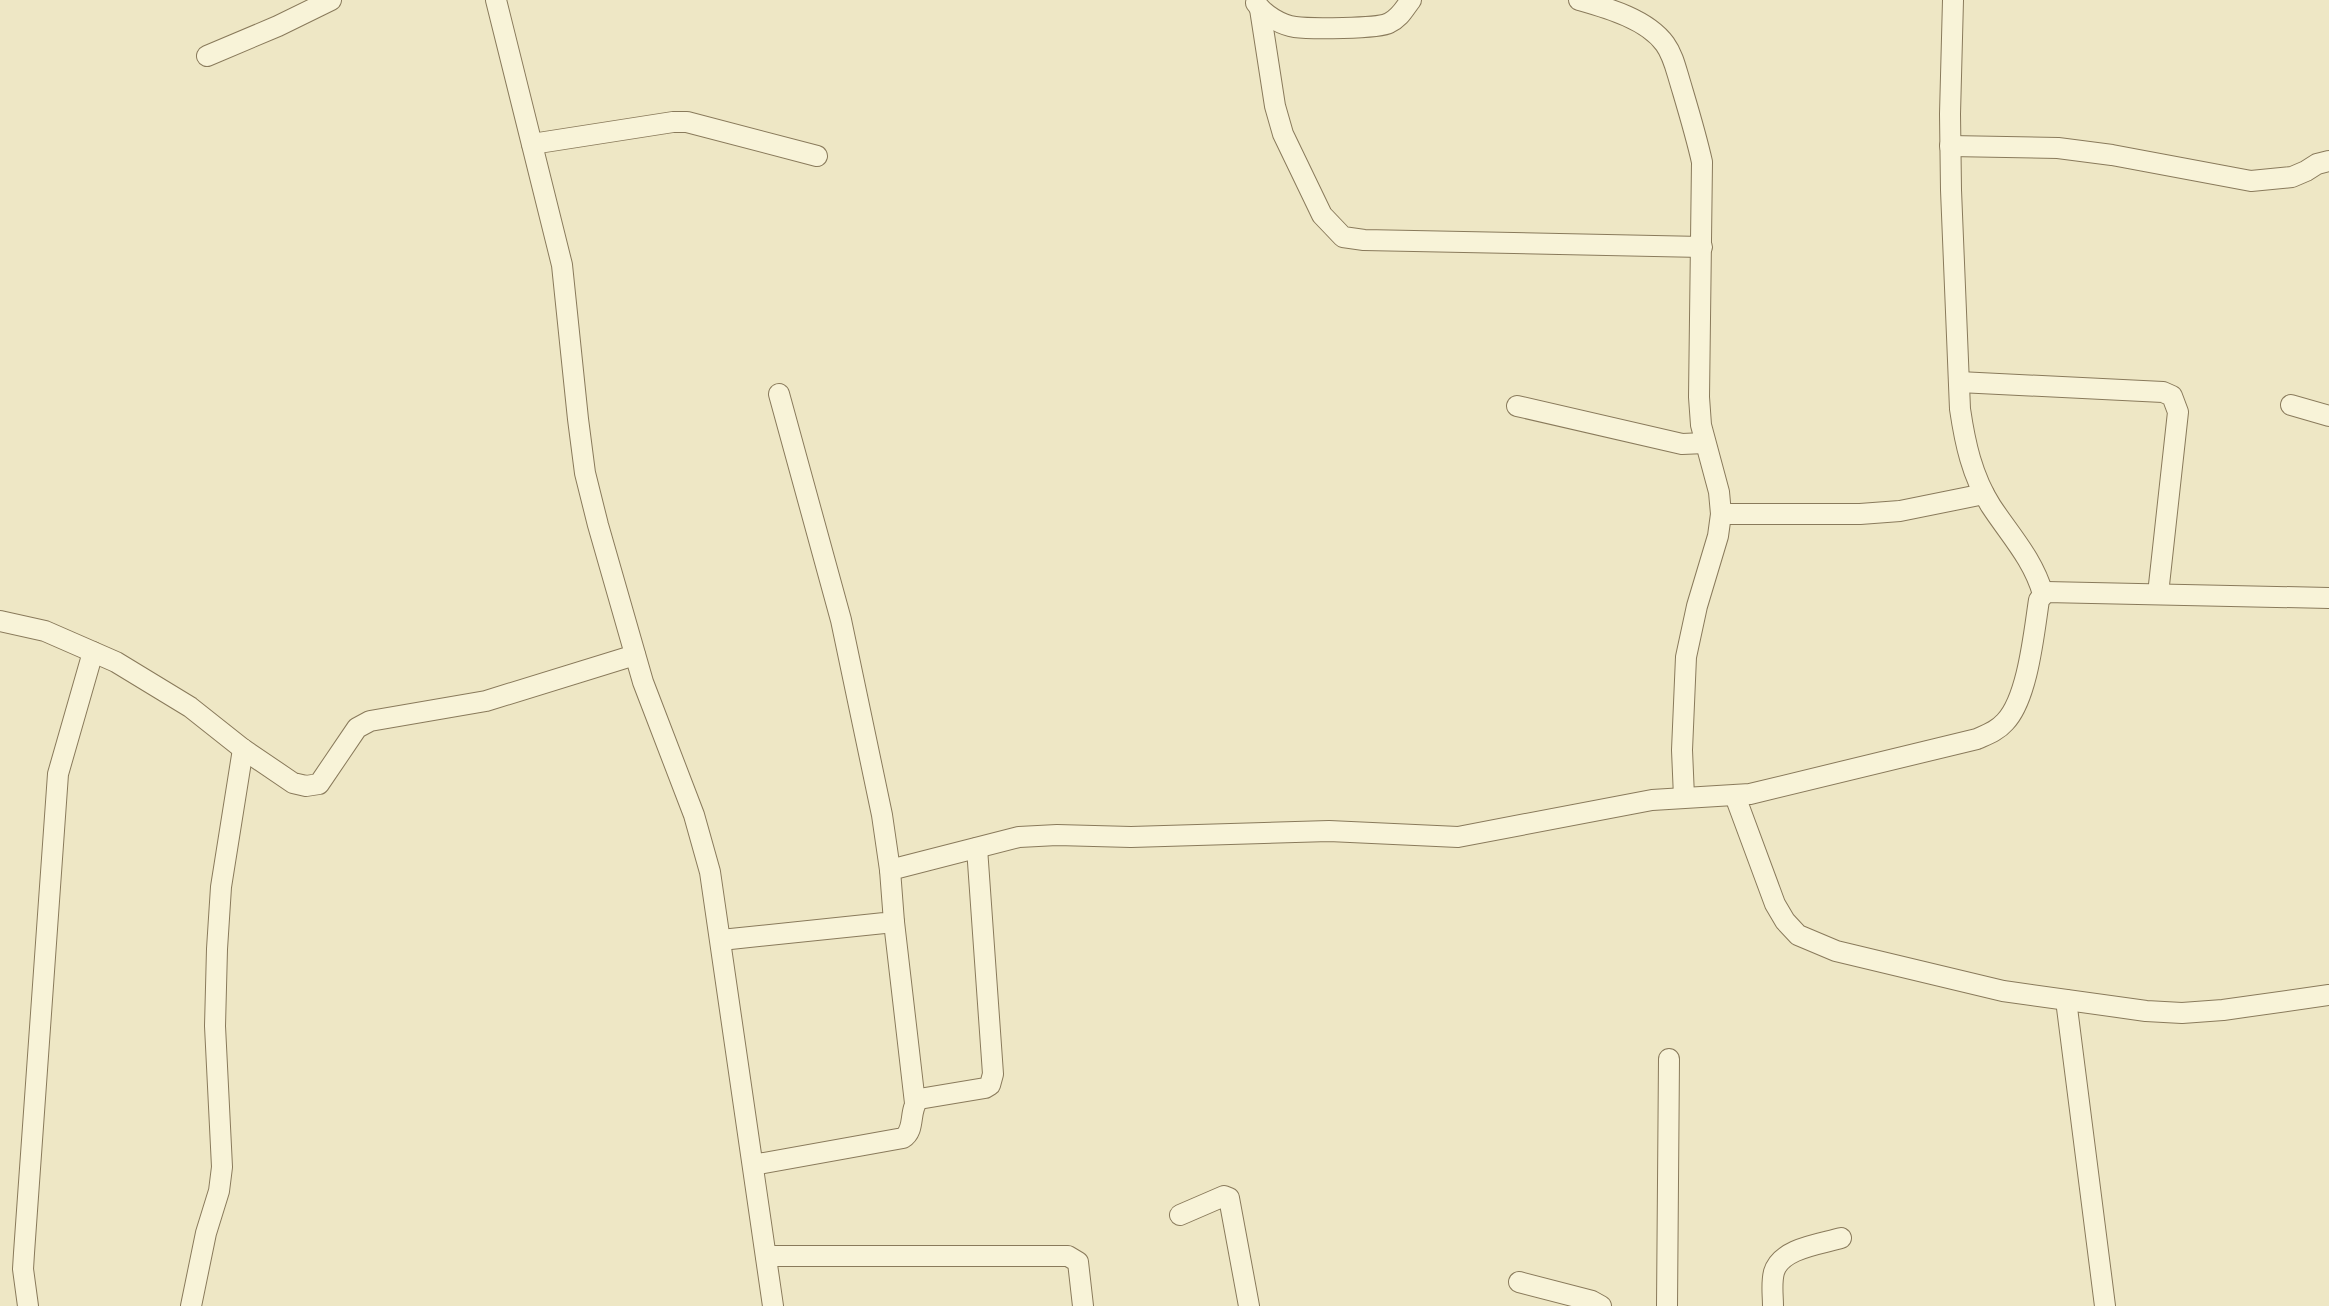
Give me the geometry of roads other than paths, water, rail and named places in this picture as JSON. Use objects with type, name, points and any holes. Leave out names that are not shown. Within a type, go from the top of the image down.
[{"type":"street","points":[[207,56],[278,26],[331,0]]},
{"type":"street","points":[[496,0],[562,265],[585,473],[643,681],[694,815],[710,872],[773,1306]]},
{"type":"street","points":[[1257,4],[1276,20],[1295,27],[1371,26],[1387,24],[1394,20],[1401,15],[1411,0]]},
{"type":"street","points":[[1580,0],[1625,16],[1650,30],[1664,43],[1672,57],[1697,136],[1702,162],[1699,397],[1701,425],[1719,492],[1721,514],[1718,536],[1697,606],[1686,657],[1682,750],[1684,797]]},
{"type":"street","points":[[890,870],[1019,837],[1057,835],[1131,837],[1329,831],[1458,837],[1492,832],[1617,805],[1684,797],[1735,796],[1783,787],[1977,739],[1994,732],[2007,721],[2023,686],[2039,600],[2043,594],[2030,560],[1984,494],[1972,468],[1965,443],[1959,382],[1950,146],[1953,0]]},
{"type":"street","points":[[1257,4],[1275,106],[1283,134],[1322,215],[1343,237],[1364,240],[1702,247]]},
{"type":"street","points":[[532,144],[672,122],[687,122],[817,156]]},
{"type":"street","points":[[1950,146],[2058,148],[2112,155],[2251,181],[2292,177],[2317,164],[2329,161]]},
{"type":"street","points":[[1959,382],[2163,392],[2172,396],[2178,412],[2158,594]]},
{"type":"street","points":[[753,1165],[903,1138],[908,1136],[910,1131],[915,1103],[882,815],[842,620],[779,394]]},
{"type":"street","points":[[2290,405],[2329,416]]},
{"type":"street","points":[[1517,406],[1665,441],[1682,444],[1706,443]]},
{"type":"street","points":[[1721,514],[1860,514],[1900,511],[1984,494]]},
{"type":"street","points":[[2043,594],[2329,598]]},
{"type":"street","points":[[0,621],[45,631],[116,662],[190,707],[243,749],[293,783],[306,786],[319,784],[357,728],[370,721],[486,701],[635,655]]},
{"type":"street","points":[[28,1306],[24,1253],[56,800],[61,765],[93,652]]},
{"type":"street","points":[[191,1306],[206,1233],[219,1191],[222,1167],[223,1142],[215,1026],[217,949],[221,887],[243,749]]},
{"type":"street","points":[[1735,796],[1774,904],[1798,935],[1815,944],[1846,954],[1922,970],[1981,986],[2146,1011],[2182,1013],[2223,1010],[2329,995]]},
{"type":"street","points":[[915,1103],[926,1096],[985,1088],[993,1080],[977,848]]},
{"type":"street","points":[[721,940],[894,922]]},
{"type":"street","points":[[2066,1000],[2105,1306]]},
{"type":"street","points":[[1667,1306],[1670,1059]]},
{"type":"street","points":[[1180,1215],[1224,1196],[1229,1197],[1249,1306]]},
{"type":"street","points":[[1773,1306],[1774,1270],[1780,1261],[1791,1253],[1841,1238]]},
{"type":"street","points":[[766,1256],[1068,1256],[1078,1262],[1083,1306]]},
{"type":"street","points":[[1519,1282],[1592,1301],[1601,1306]]}]
